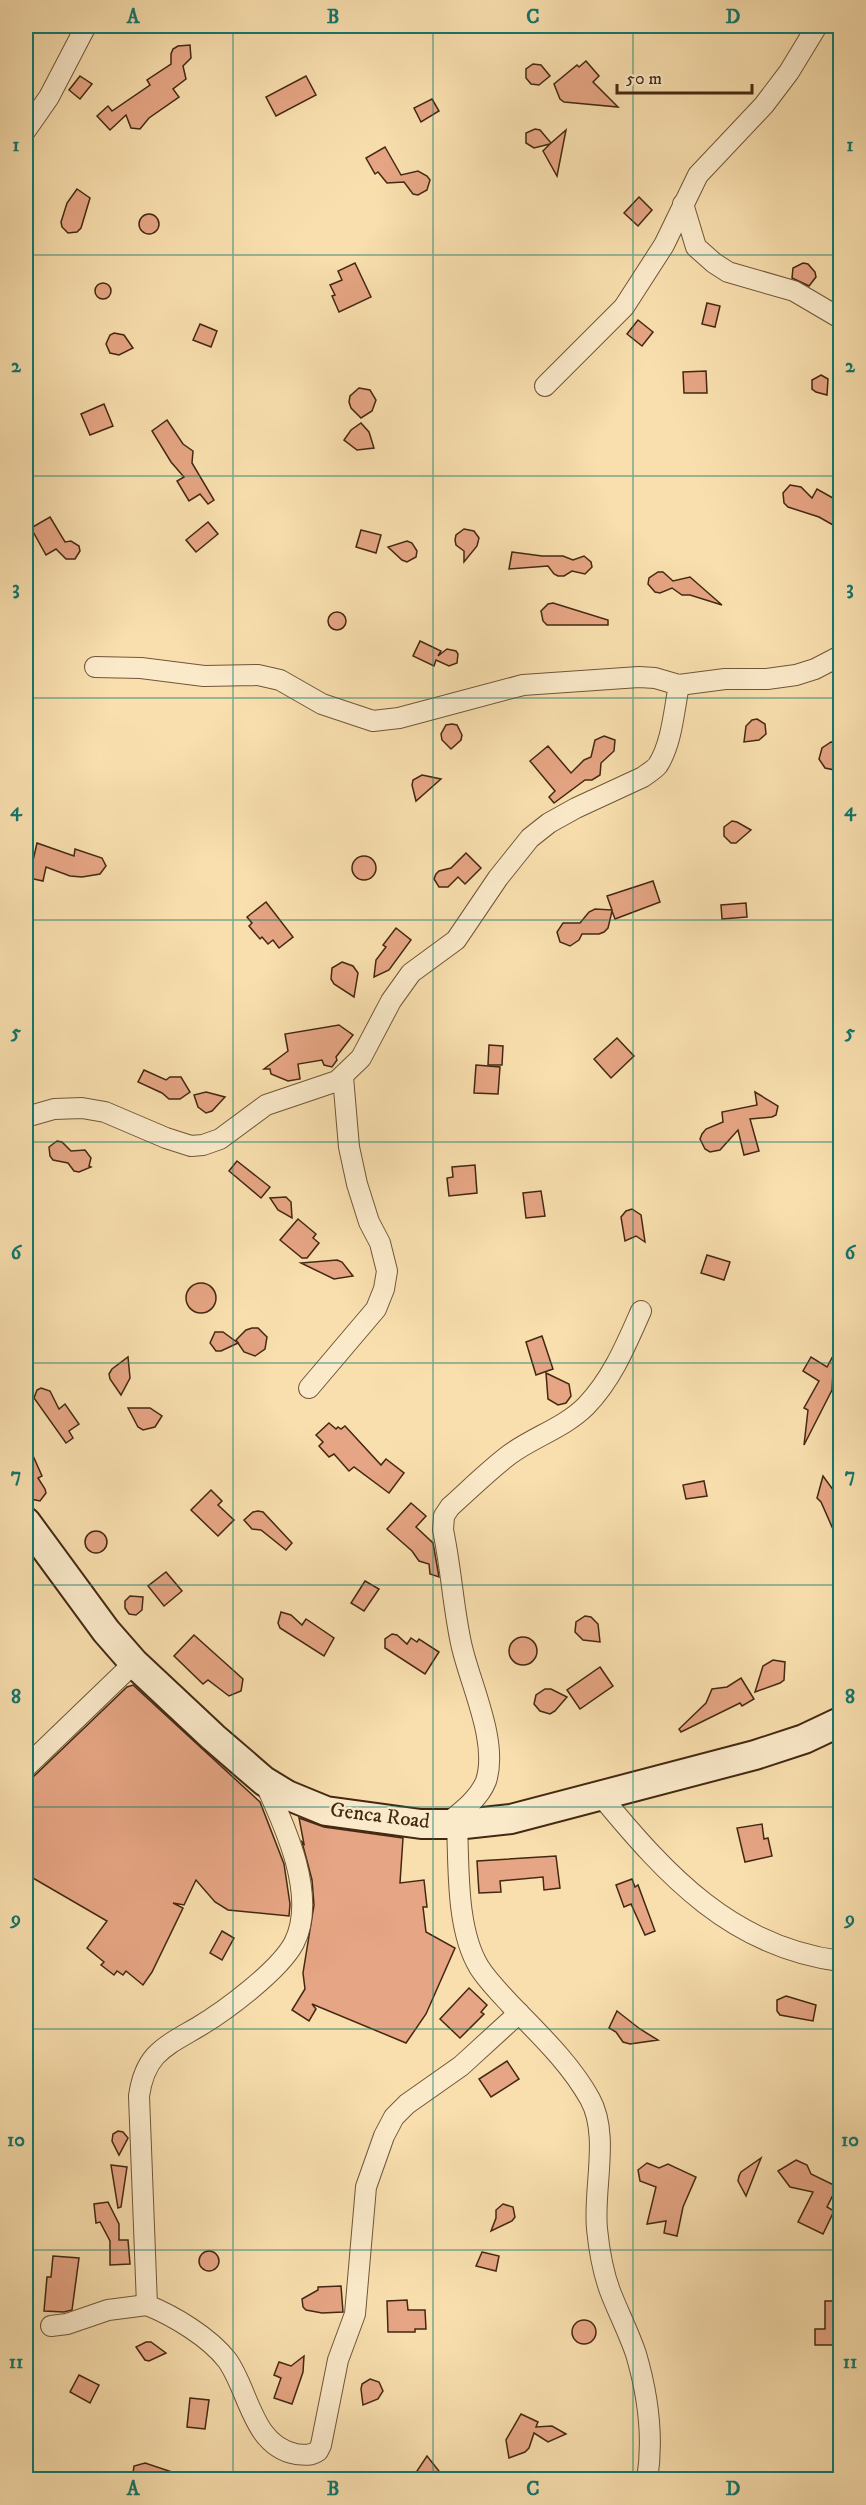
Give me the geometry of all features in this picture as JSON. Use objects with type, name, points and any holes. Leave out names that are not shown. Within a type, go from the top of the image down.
[{"type":"street","points":[[26,130],[49,97],[86,26]]},
{"type":"street","points":[[545,386],[624,307],[664,245],[698,175],[764,105],[789,72],[818,26]]},
{"type":"street","points":[[683,204],[696,247],[714,263],[728,272],[794,291],[840,318]]},
{"type":"street","points":[[95,667],[141,668],[204,676],[258,675],[280,680],[322,704],[373,721],[399,718],[523,685],[639,677],[655,678],[679,685],[725,679],[767,679],[796,675],[816,669],[840,656]]},
{"type":"street","points":[[26,1117],[54,1109],[82,1108],[105,1112],[182,1144],[203,1145],[220,1139],[266,1105],[343,1077],[361,1058],[391,1001],[411,973],[456,940],[498,878],[530,838],[549,823],[643,777],[657,767],[663,755],[679,685]]},
{"type":"street","points":[[309,1388],[376,1309],[384,1289],[387,1271],[380,1243],[369,1222],[357,1184],[350,1147],[343,1077]]},
{"type":"street","points":[[640,1311],[622,1355],[586,1406],[567,1422],[508,1456],[450,1507],[444,1516],[442,1530],[461,1644],[486,1736],[489,1761],[486,1781],[480,1791],[451,1824],[460,1901],[467,1937],[478,1966],[553,2050],[591,2100],[599,2133],[597,2227],[609,2289],[635,2352],[645,2386],[651,2436],[647,2480]]},
{"type":"street","name":"Genca Road","points":[[26,1522],[106,1631],[134,1664],[264,1781],[306,1804],[326,1811],[421,1824],[512,1819],[755,1755],[804,1739],[840,1722]]},
{"type":"street","points":[[26,1767],[134,1664]]},
{"type":"street","points":[[147,2305],[139,2096],[146,2067],[168,2045],[211,2019],[262,1979],[294,1942],[301,1916],[298,1867],[284,1824],[264,1781]]},
{"type":"street","points":[[601,1796],[650,1855],[685,1889],[735,1925],[782,1947],[840,1961]]},
{"type":"street","points":[[51,2326],[67,2324],[108,2310],[147,2305],[179,2320],[218,2351],[227,2361],[261,2429],[277,2447],[303,2455],[318,2451],[338,2360],[355,2314],[366,2187],[384,2136],[394,2117],[407,2104],[461,2066],[519,2013]]},
{"type":"building","points":[[190,45],[191,58],[183,66],[186,79],[173,89],[179,97],[149,118],[140,129],[131,128],[126,115],[110,130],[97,116],[108,106],[112,111],[150,85],[147,80],[171,64],[173,49]]},
{"type":"building","points":[[586,61],[599,76],[593,82],[618,107],[564,102],[560,99],[554,84],[577,65],[579,67]]},
{"type":"building","points":[[533,64],[541,65],[550,76],[539,85],[531,84],[526,78],[526,69]]},
{"type":"building","points":[[80,76],[92,84],[80,99],[69,90]]},
{"type":"building","points":[[306,76],[316,95],[276,116],[266,97]]},
{"type":"building","points":[[432,99],[439,111],[421,122],[414,108]]},
{"type":"building","points":[[535,129],[540,130],[551,143],[566,130],[557,176],[543,151],[550,144],[534,148],[526,143],[526,133]]},
{"type":"building","points":[[385,147],[401,175],[418,171],[427,176],[430,180],[427,190],[418,195],[413,194],[404,182],[387,183],[378,172],[375,174],[366,158]]},
{"type":"building","points":[[77,189],[90,198],[81,228],[77,232],[68,233],[62,227],[61,222],[67,203]]},
{"type":"building","points":[[639,197],[652,210],[638,226],[624,213]]},
{"type":"building","points":[[145,214],[153,214],[159,220],[159,228],[153,234],[145,234],[139,228],[139,220]]},
{"type":"building","points":[[355,263],[371,297],[339,312],[330,285],[342,280],[338,271]]},
{"type":"building","points":[[803,263],[808,264],[815,272],[816,277],[809,286],[792,278],[793,268]]},
{"type":"building","points":[[100,283],[106,283],[111,291],[109,297],[100,299],[95,294],[95,288]]},
{"type":"building","points":[[707,303],[720,306],[715,327],[702,324]]},
{"type":"building","points":[[638,320],[653,332],[642,346],[627,334]]},
{"type":"building","points":[[200,324],[217,331],[211,347],[193,340]]},
{"type":"building","points":[[114,333],[124,335],[133,348],[119,355],[110,353],[106,344],[110,335]]},
{"type":"building","points":[[706,371],[707,393],[684,393],[683,372]]},
{"type":"building","points":[[821,375],[828,379],[827,395],[812,389],[812,380]]},
{"type":"building","points":[[359,388],[370,390],[376,400],[372,411],[361,418],[351,408],[349,402],[350,396]]},
{"type":"building","points":[[104,404],[113,426],[90,435],[81,414]]},
{"type":"building","points":[[167,420],[183,444],[193,451],[192,463],[214,500],[208,504],[200,494],[189,501],[177,481],[184,477],[171,462],[152,431]]},
{"type":"building","points":[[361,423],[369,432],[374,448],[357,450],[344,440],[351,430]]},
{"type":"building","points":[[790,485],[801,487],[812,498],[817,489],[840,502],[840,529],[819,517],[788,507],[784,503],[783,493]]},
{"type":"building","points":[[50,517],[65,542],[71,541],[79,546],[80,551],[75,559],[66,559],[56,549],[46,555],[31,528]]},
{"type":"building","points":[[208,522],[218,534],[196,552],[186,540]]},
{"type":"building","points":[[464,529],[474,531],[479,538],[477,546],[464,562],[464,551],[456,545],[455,540],[456,535]]},
{"type":"building","points":[[361,530],[381,535],[376,553],[356,547]]},
{"type":"building","points":[[407,541],[412,543],[417,551],[416,557],[407,562],[388,547]]},
{"type":"building","points":[[512,552],[563,556],[573,560],[584,556],[591,562],[592,567],[585,574],[572,571],[564,576],[554,574],[548,566],[509,569]]},
{"type":"building","points":[[658,572],[663,572],[673,581],[690,577],[722,605],[690,595],[682,595],[672,588],[660,593],[655,592],[648,584],[649,578]]},
{"type":"building","points":[[553,603],[608,620],[608,625],[547,625],[543,621],[541,611],[548,604]]},
{"type":"building","points":[[337,612],[343,615],[346,621],[343,627],[337,630],[331,627],[328,621],[331,615]]},
{"type":"building","points":[[420,641],[441,651],[438,656],[447,649],[456,651],[457,663],[449,666],[436,660],[434,666],[413,656]]},
{"type":"building","points":[[757,719],[765,724],[766,734],[759,740],[744,742],[746,726],[752,720]]},
{"type":"building","points":[[446,725],[457,725],[462,735],[461,740],[451,749],[442,740],[441,734]]},
{"type":"building","points":[[604,736],[615,740],[614,751],[601,763],[600,775],[592,780],[585,780],[554,803],[549,797],[555,791],[530,761],[548,746],[571,773],[584,760],[591,757],[595,740]]},
{"type":"building","points":[[831,742],[840,743],[840,771],[825,768],[819,759],[822,748]]},
{"type":"building","points":[[422,775],[441,779],[416,801],[413,780]]},
{"type":"building","points":[[732,821],[751,830],[736,843],[731,843],[724,836],[724,827]]},
{"type":"building","points":[[37,843],[74,856],[75,849],[102,858],[106,866],[100,874],[82,877],[70,876],[46,867],[43,881],[29,878]]},
{"type":"building","points":[[466,853],[481,868],[465,884],[458,877],[448,887],[439,887],[434,879],[436,874],[451,868]]},
{"type":"building","points":[[364,856],[372,860],[376,868],[372,876],[364,880],[356,876],[352,868],[356,860]]},
{"type":"building","points":[[653,881],[660,902],[615,919],[612,911],[608,928],[604,932],[582,934],[579,940],[570,946],[560,942],[557,932],[563,923],[580,923],[589,912],[595,909],[612,910],[607,896]]},
{"type":"building","points":[[266,902],[293,937],[279,948],[273,940],[268,944],[262,937],[260,939],[249,926],[252,923],[247,917]]},
{"type":"building","points":[[746,903],[747,917],[722,919],[721,905]]},
{"type":"building","points":[[396,928],[411,940],[389,970],[374,977],[376,960],[386,947],[383,945]]},
{"type":"building","points":[[342,962],[353,966],[358,973],[354,997],[334,984],[331,979],[332,968]]},
{"type":"building","points":[[339,1025],[353,1035],[336,1057],[337,1060],[332,1067],[324,1065],[322,1060],[298,1064],[300,1079],[288,1081],[271,1074],[270,1069],[264,1069],[288,1051],[285,1034]]},
{"type":"building","points":[[617,1038],[634,1056],[611,1078],[594,1059]]},
{"type":"building","points":[[489,1045],[503,1046],[502,1065],[488,1065]]},
{"type":"building","points":[[476,1065],[500,1067],[498,1094],[474,1093]]},
{"type":"building","points":[[144,1070],[166,1080],[170,1077],[181,1077],[190,1092],[180,1099],[169,1099],[162,1093],[138,1082]]},
{"type":"building","points":[[206,1092],[225,1097],[212,1111],[206,1113],[198,1107],[194,1095]]},
{"type":"building","points":[[755,1092],[778,1106],[776,1115],[772,1117],[750,1119],[759,1151],[744,1155],[738,1130],[720,1150],[710,1152],[705,1149],[700,1139],[706,1129],[723,1122],[722,1112],[757,1105]]},
{"type":"building","points":[[57,1141],[62,1142],[71,1151],[85,1150],[91,1158],[89,1166],[91,1167],[79,1172],[74,1171],[68,1163],[53,1160],[49,1147]]},
{"type":"building","points":[[237,1161],[270,1187],[261,1198],[229,1171]]},
{"type":"building","points":[[475,1165],[477,1193],[449,1196],[447,1178],[453,1177],[452,1167]]},
{"type":"building","points":[[541,1191],[545,1216],[526,1218],[523,1193]]},
{"type":"building","points":[[286,1197],[291,1202],[292,1218],[278,1210],[270,1198]]},
{"type":"building","points":[[632,1209],[641,1215],[645,1242],[636,1236],[625,1241],[621,1217],[626,1211]]},
{"type":"building","points":[[298,1219],[316,1234],[313,1238],[319,1243],[307,1258],[302,1258],[280,1240]]},
{"type":"building","points":[[707,1255],[730,1262],[724,1280],[701,1273]]},
{"type":"building","points":[[337,1260],[342,1262],[353,1276],[334,1279],[301,1263]]},
{"type":"building","points":[[201,1283],[207,1284],[215,1292],[215,1304],[207,1312],[201,1313],[195,1312],[187,1304],[186,1298],[187,1292],[195,1284]]},
{"type":"building","points":[[258,1328],[267,1337],[265,1349],[255,1356],[244,1352],[236,1340],[246,1330]]},
{"type":"building","points":[[215,1332],[223,1332],[238,1343],[216,1351],[210,1343]]},
{"type":"building","points":[[542,1336],[553,1369],[536,1375],[526,1342]]},
{"type":"building","points":[[834,1354],[832,1390],[804,1445],[808,1410],[804,1408],[819,1381],[803,1371],[811,1357],[827,1367]]},
{"type":"building","points":[[128,1357],[130,1378],[121,1395],[109,1374]]},
{"type":"building","points":[[546,1373],[569,1384],[571,1396],[566,1403],[558,1405],[548,1399]]},
{"type":"building","points":[[41,1388],[50,1391],[59,1409],[65,1404],[79,1424],[69,1431],[73,1438],[66,1443],[34,1398],[37,1390]]},
{"type":"building","points":[[128,1408],[150,1408],[162,1416],[155,1427],[143,1430],[138,1427]]},
{"type":"building","points":[[329,1423],[336,1429],[345,1426],[381,1465],[386,1459],[404,1473],[389,1493],[354,1467],[349,1471],[334,1454],[329,1457],[319,1446],[323,1442],[316,1435]]},
{"type":"building","points":[[26,1440],[42,1476],[38,1478],[46,1493],[40,1501],[31,1499],[26,1483]]},
{"type":"building","points":[[823,1476],[834,1491],[840,1510],[840,1545],[821,1502],[817,1498]]},
{"type":"building","points":[[704,1481],[707,1496],[686,1499],[683,1485]]},
{"type":"building","points":[[211,1490],[222,1501],[218,1505],[234,1520],[218,1536],[191,1510]]},
{"type":"building","points":[[411,1503],[426,1516],[416,1527],[433,1543],[439,1577],[430,1574],[429,1564],[419,1561],[412,1551],[387,1529]]},
{"type":"building","points":[[253,1512],[263,1512],[292,1543],[286,1550],[261,1530],[252,1529],[244,1520]]},
{"type":"building","points":[[96,1531],[104,1534],[107,1542],[104,1550],[96,1553],[88,1550],[85,1542],[88,1534]]},
{"type":"building","points":[[166,1572],[182,1591],[164,1606],[148,1586]]},
{"type":"building","points":[[365,1581],[379,1589],[364,1611],[351,1603]]},
{"type":"building","points":[[130,1596],[143,1597],[142,1610],[136,1615],[129,1614],[125,1608],[125,1601]]},
{"type":"building","points":[[281,1612],[291,1615],[302,1625],[306,1619],[334,1638],[324,1656],[280,1628],[278,1623]]},
{"type":"building","points":[[585,1616],[591,1617],[598,1624],[600,1642],[583,1640],[575,1632],[576,1622]]},
{"type":"building","points":[[392,1634],[397,1635],[407,1644],[411,1638],[417,1642],[419,1639],[439,1652],[425,1674],[385,1648],[385,1639]]},
{"type":"building","points":[[194,1635],[243,1679],[241,1691],[229,1696],[208,1680],[203,1684],[174,1656]]},
{"type":"building","points":[[523,1637],[533,1641],[537,1651],[533,1661],[523,1665],[513,1661],[509,1651],[513,1641]]},
{"type":"building","points":[[773,1660],[785,1662],[784,1680],[755,1692],[763,1666]]},
{"type":"building","points":[[600,1667],[613,1686],[580,1709],[567,1690]]},
{"type":"building","points":[[741,1678],[754,1699],[742,1706],[740,1703],[681,1732],[679,1729],[706,1703],[712,1689],[727,1687]]},
{"type":"building","points":[[133,1685],[260,1802],[284,1864],[290,1904],[289,1916],[228,1910],[215,1902],[196,1880],[184,1905],[173,1903],[183,1908],[152,1972],[143,1985],[126,1971],[123,1975],[117,1971],[114,1975],[101,1965],[104,1962],[87,1948],[107,1921],[26,1874],[26,1779],[34,1776],[127,1687]]},
{"type":"building","points":[[545,1689],[551,1689],[567,1697],[550,1714],[540,1711],[534,1704],[536,1695]]},
{"type":"building","points":[[299,1818],[324,1827],[403,1838],[400,1883],[424,1880],[427,1907],[423,1907],[426,1932],[455,1948],[426,2014],[406,2043],[312,2004],[316,2009],[309,2021],[292,2010],[305,1989],[303,1973],[314,1905],[312,1880],[302,1842],[304,1844]]},
{"type":"building","points":[[762,1824],[764,1839],[768,1838],[772,1856],[745,1862],[737,1828]]},
{"type":"building","points":[[556,1856],[560,1888],[544,1890],[543,1877],[500,1881],[501,1892],[479,1893],[477,1861]]},
{"type":"building","points":[[632,1879],[635,1887],[638,1885],[655,1931],[645,1935],[631,1904],[624,1907],[616,1885]]},
{"type":"building","points":[[222,1931],[234,1938],[222,1960],[210,1953]]},
{"type":"building","points":[[469,1988],[487,2005],[481,2012],[484,2014],[460,2038],[440,2019]]},
{"type":"building","points":[[786,1996],[816,2005],[813,2021],[780,2015],[777,2011],[777,2000]]},
{"type":"building","points":[[617,2011],[658,2040],[630,2044],[623,2042],[616,2032],[609,2028]]},
{"type":"building","points":[[507,2061],[519,2079],[491,2097],[479,2079]]},
{"type":"building","points":[[118,2131],[123,2132],[128,2138],[119,2155],[112,2141],[113,2134]]},
{"type":"building","points":[[761,2158],[746,2196],[738,2181],[739,2176],[741,2172]]},
{"type":"building","points":[[796,2160],[807,2165],[811,2174],[840,2188],[840,2197],[833,2195],[827,2207],[834,2211],[823,2234],[798,2222],[813,2192],[790,2187],[778,2171]]},
{"type":"building","points":[[647,2163],[659,2168],[668,2164],[696,2177],[683,2207],[677,2236],[664,2233],[666,2221],[647,2224],[656,2187],[640,2181],[638,2170]]},
{"type":"building","points":[[111,2165],[127,2167],[121,2207],[118,2208]]},
{"type":"building","points":[[108,2202],[119,2224],[119,2240],[128,2240],[130,2264],[110,2265],[110,2241],[100,2222],[96,2223],[94,2204]]},
{"type":"building","points":[[503,2204],[513,2207],[515,2217],[512,2221],[491,2231],[496,2218],[496,2210]]},
{"type":"building","points":[[205,2251],[213,2251],[219,2257],[219,2265],[213,2271],[205,2271],[199,2265],[199,2257]]},
{"type":"building","points":[[482,2252],[499,2256],[496,2271],[476,2266]]},
{"type":"building","points":[[53,2256],[79,2258],[72,2310],[44,2311],[47,2277],[51,2277]]},
{"type":"building","points":[[341,2286],[343,2312],[322,2313],[306,2310],[303,2307],[302,2299],[318,2290],[318,2287]]},
{"type":"building","points":[[407,2300],[408,2310],[425,2310],[426,2329],[415,2329],[415,2332],[388,2332],[387,2301]]},
{"type":"building","points":[[825,2301],[840,2301],[840,2345],[815,2345],[815,2329],[825,2329]]},
{"type":"building","points":[[584,2320],[592,2324],[596,2332],[592,2340],[584,2344],[576,2340],[572,2332],[576,2324]]},
{"type":"building","points":[[151,2342],[166,2353],[149,2361],[145,2360],[136,2347]]},
{"type":"building","points":[[304,2356],[303,2372],[292,2404],[274,2398],[281,2378],[274,2375],[279,2362],[291,2366]]},
{"type":"building","points":[[79,2375],[99,2385],[90,2403],[70,2392]]},
{"type":"building","points":[[370,2379],[379,2382],[383,2391],[378,2399],[363,2405],[362,2384]]},
{"type":"building","points":[[190,2398],[209,2400],[205,2429],[187,2427]]},
{"type":"building","points":[[521,2414],[538,2422],[536,2427],[552,2426],[566,2434],[548,2442],[534,2433],[529,2448],[525,2452],[509,2458],[506,2440]]},
{"type":"building","points":[[427,2456],[446,2480],[411,2480]]},
{"type":"building","points":[[145,2463],[184,2476],[184,2480],[132,2480],[134,2466]]}]
